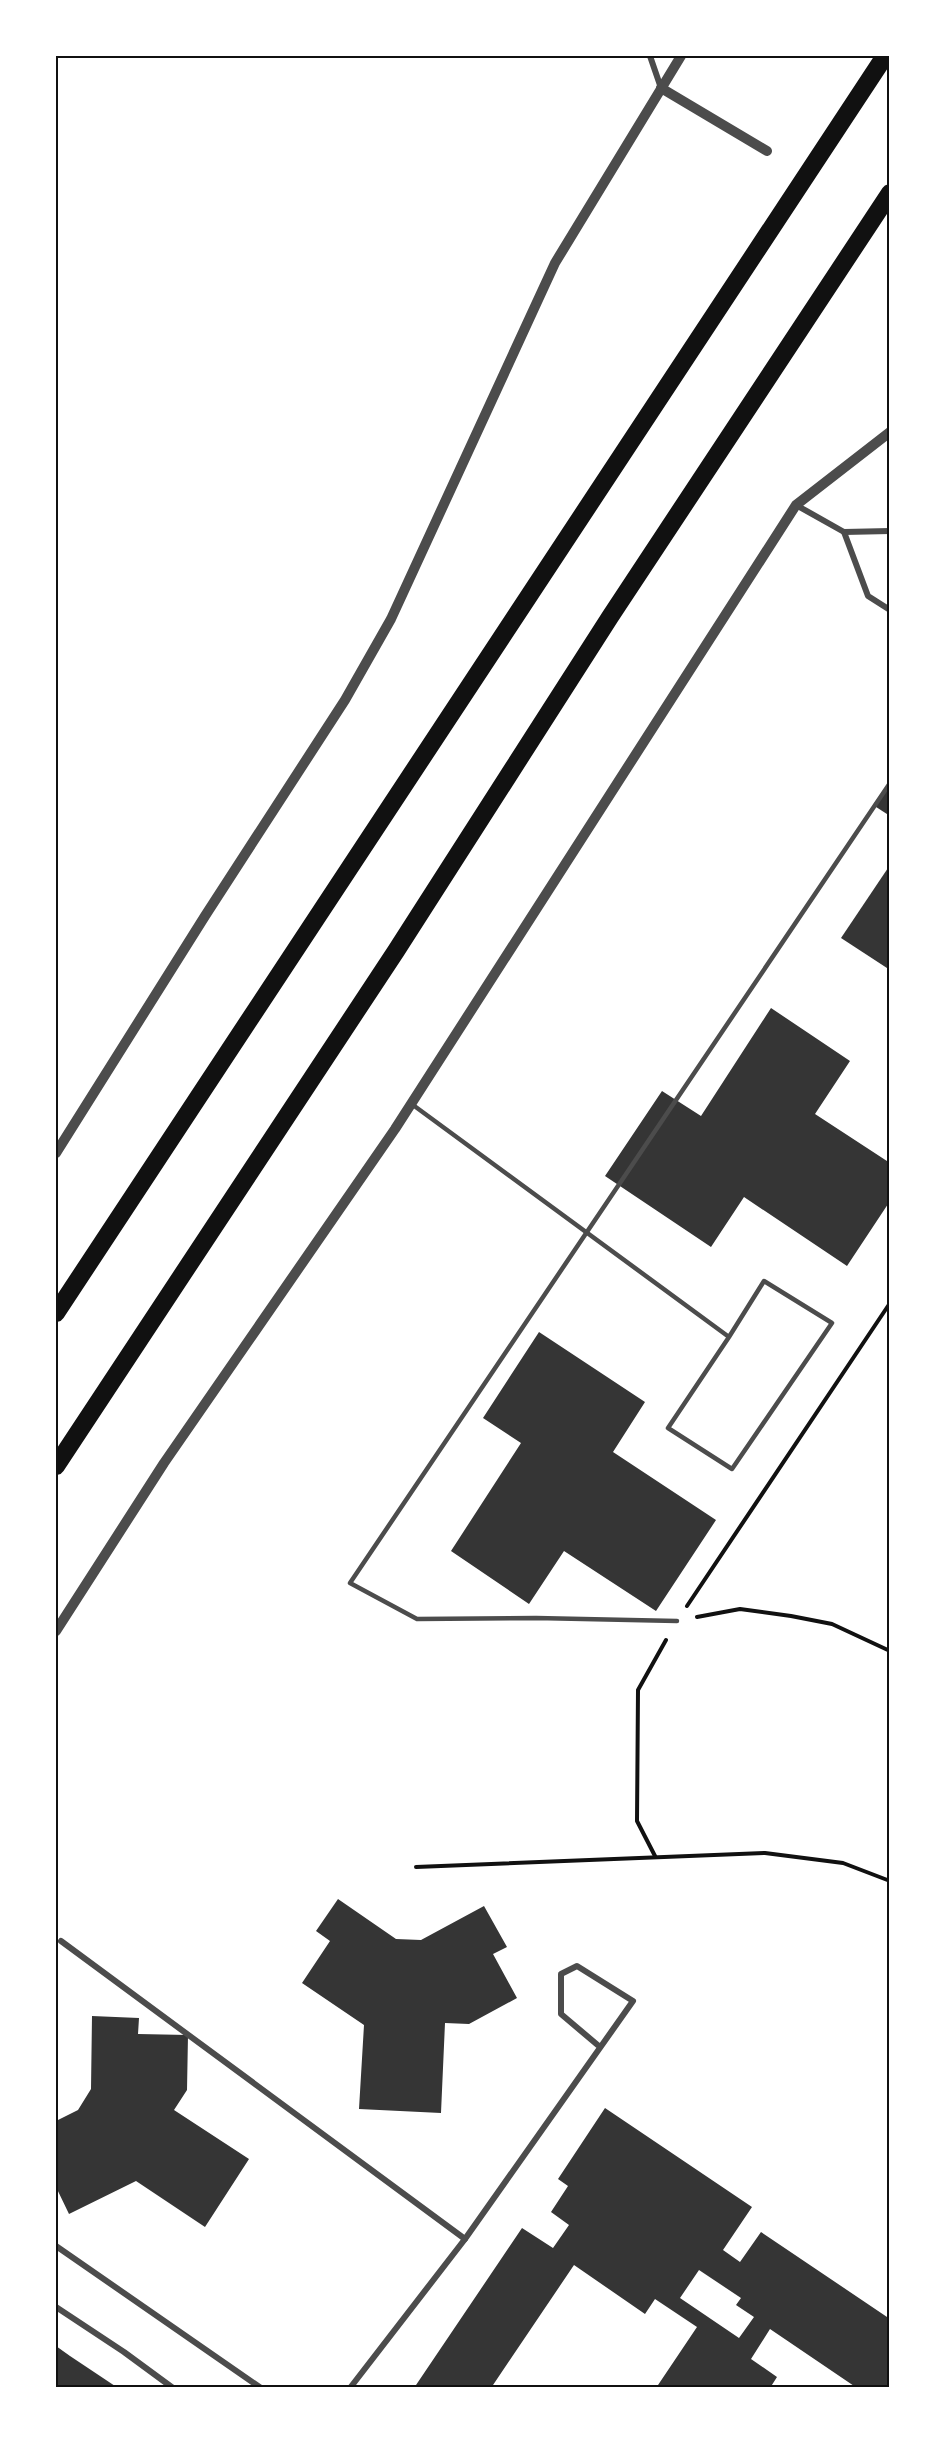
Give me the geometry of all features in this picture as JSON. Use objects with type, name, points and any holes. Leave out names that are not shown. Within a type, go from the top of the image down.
[{"type":"highway","points":[[56,1313],[885,56]]},
{"type":"highway","points":[[56,1466],[396,951],[610,617],[890,193]]},
{"type":"street","points":[[650,56],[662,88],[767,151]]},
{"type":"street","points":[[56,1153],[205,916],[345,700],[391,619],[555,263],[681,56]]},
{"type":"street","points":[[56,1631],[164,1463],[410,1103],[796,505],[890,432]]},
{"type":"street","points":[[796,505],[844,532],[890,531]]},
{"type":"street","points":[[844,532],[868,596],[890,610]]},
{"type":"street","points":[[61,1941],[465,2239]]},
{"type":"street","points":[[350,2388],[465,2239],[633,2001],[577,1966],[561,1974],[561,2014],[600,2047]]},
{"type":"street","points":[[56,2246],[261,2388]]},
{"type":"street","points":[[56,2307],[173,2388]]},
{"type":"lane","points":[[677,1621],[536,1618],[417,1619],[350,1583],[890,783]]},
{"type":"lane","points":[[410,1103],[729,1337]]},
{"type":"lane","points":[[764,1281],[832,1323],[732,1469],[668,1428],[729,1337],[764,1281]]},
{"type":"path","points":[[655,1856],[637,1821],[638,1690],[677,1621],[890,1304]]},
{"type":"path","points":[[677,1621],[740,1609],[770,1613],[832,1624],[890,1650]]},
{"type":"path","points":[[416,1867],[765,1853],[843,1863],[890,1881]]},
{"type":"building","points":[[890,781],[890,816],[873,805]]},
{"type":"building","points":[[890,865],[890,970],[841,938]]},
{"type":"building","points":[[771,1008],[850,1061],[815,1114],[890,1163],[890,1201],[847,1266],[744,1197],[711,1247],[605,1176],[662,1091],[701,1116]]},
{"type":"building","points":[[539,1332],[645,1402],[613,1452],[716,1520],[656,1611],[564,1551],[529,1604],[451,1551],[521,1443],[483,1418]]},
{"type":"building","points":[[338,1899],[396,1939],[421,1940],[484,1906],[507,1947],[493,1954],[517,1998],[469,2024],[445,2023],[441,2113],[359,2109],[364,2025],[302,1983],[330,1941],[316,1931]]},
{"type":"building","points":[[92,2016],[139,2018],[138,2034],[188,2035],[187,2090],[174,2110],[249,2159],[205,2227],[136,2181],[69,2214],[56,2187],[56,2121],[78,2110],[91,2089]]},
{"type":"building","points":[[605,2108],[752,2207],[723,2250],[740,2262],[761,2232],[890,2319],[890,2388],[857,2388],[770,2329],[751,2359],[777,2377],[770,2388],[656,2388],[697,2327],[655,2299],[645,2314],[574,2265],[491,2388],[414,2388],[522,2228],[553,2248],[569,2225],[551,2212],[568,2186],[558,2179]],"holes":[[[699,2270],[741,2298],[736,2305],[754,2317],[739,2338],[680,2298]]]},
{"type":"building","points":[[56,2346],[70,2356],[118,2388],[56,2388]]}]
